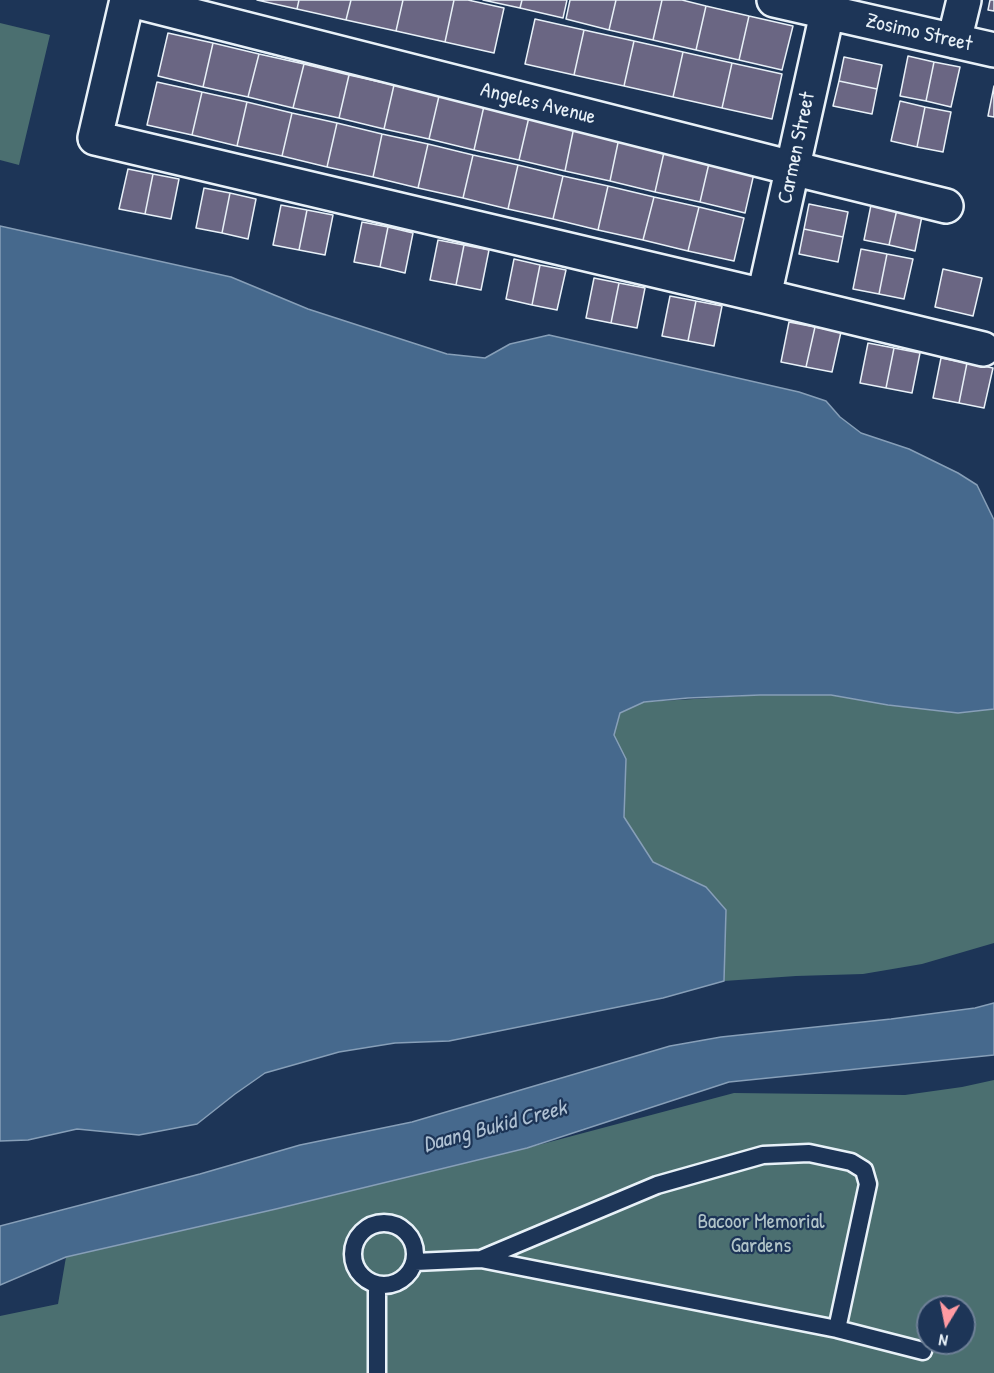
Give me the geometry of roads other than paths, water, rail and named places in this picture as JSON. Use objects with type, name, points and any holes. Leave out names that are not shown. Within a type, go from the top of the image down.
[{"type":"street","name":"Angeles Avenue","points":[[129,0],[946,206]]},
{"type":"street","points":[[129,0],[95,138],[983,349]]},
{"type":"street","name":"Zosimo Street","points":[[774,0],[828,6],[994,50]]},
{"type":"street","points":[[954,41],[964,0]]},
{"type":"street","name":"Carmen Street","points":[[764,296],[828,6]]},
{"type":"lane","points":[[481,1259],[657,1185],[763,1155],[809,1153],[851,1162],[864,1170],[868,1184],[837,1329]]},
{"type":"lane","points":[[380,1223],[392,1224],[403,1229],[411,1238],[416,1250],[415,1262],[407,1276],[393,1285],[377,1285],[366,1280],[357,1271],[353,1259],[354,1247],[359,1236],[368,1228],[380,1223]]},
{"type":"lane","points":[[415,1262],[481,1259],[837,1329],[916,1349]]},
{"type":"lane","points":[[377,1285],[377,1373]]},
{"type":"water","points":[[0,226],[231,277],[308,309],[447,354],[485,358],[510,344],[549,335],[799,392],[826,401],[840,417],[861,433],[909,449],[977,485],[994,520],[994,709],[958,713],[888,705],[831,695],[760,695],[644,702],[620,713],[614,735],[626,759],[624,817],[653,862],[706,887],[726,910],[724,981],[663,998],[449,1041],[395,1043],[339,1052],[265,1073],[197,1124],[139,1135],[77,1129],[28,1140],[0,1141]]},
{"type":"water","name":"Daang Bukid Creek","points":[[994,1003],[994,1055],[729,1082],[527,1148],[66,1257],[0,1285],[0,1226],[200,1174],[300,1145],[412,1122],[670,1046],[721,1037],[975,1008]]},
{"type":"park label","name":"Bacoor Memorial Gardens","points":[[761,1234]]}]
